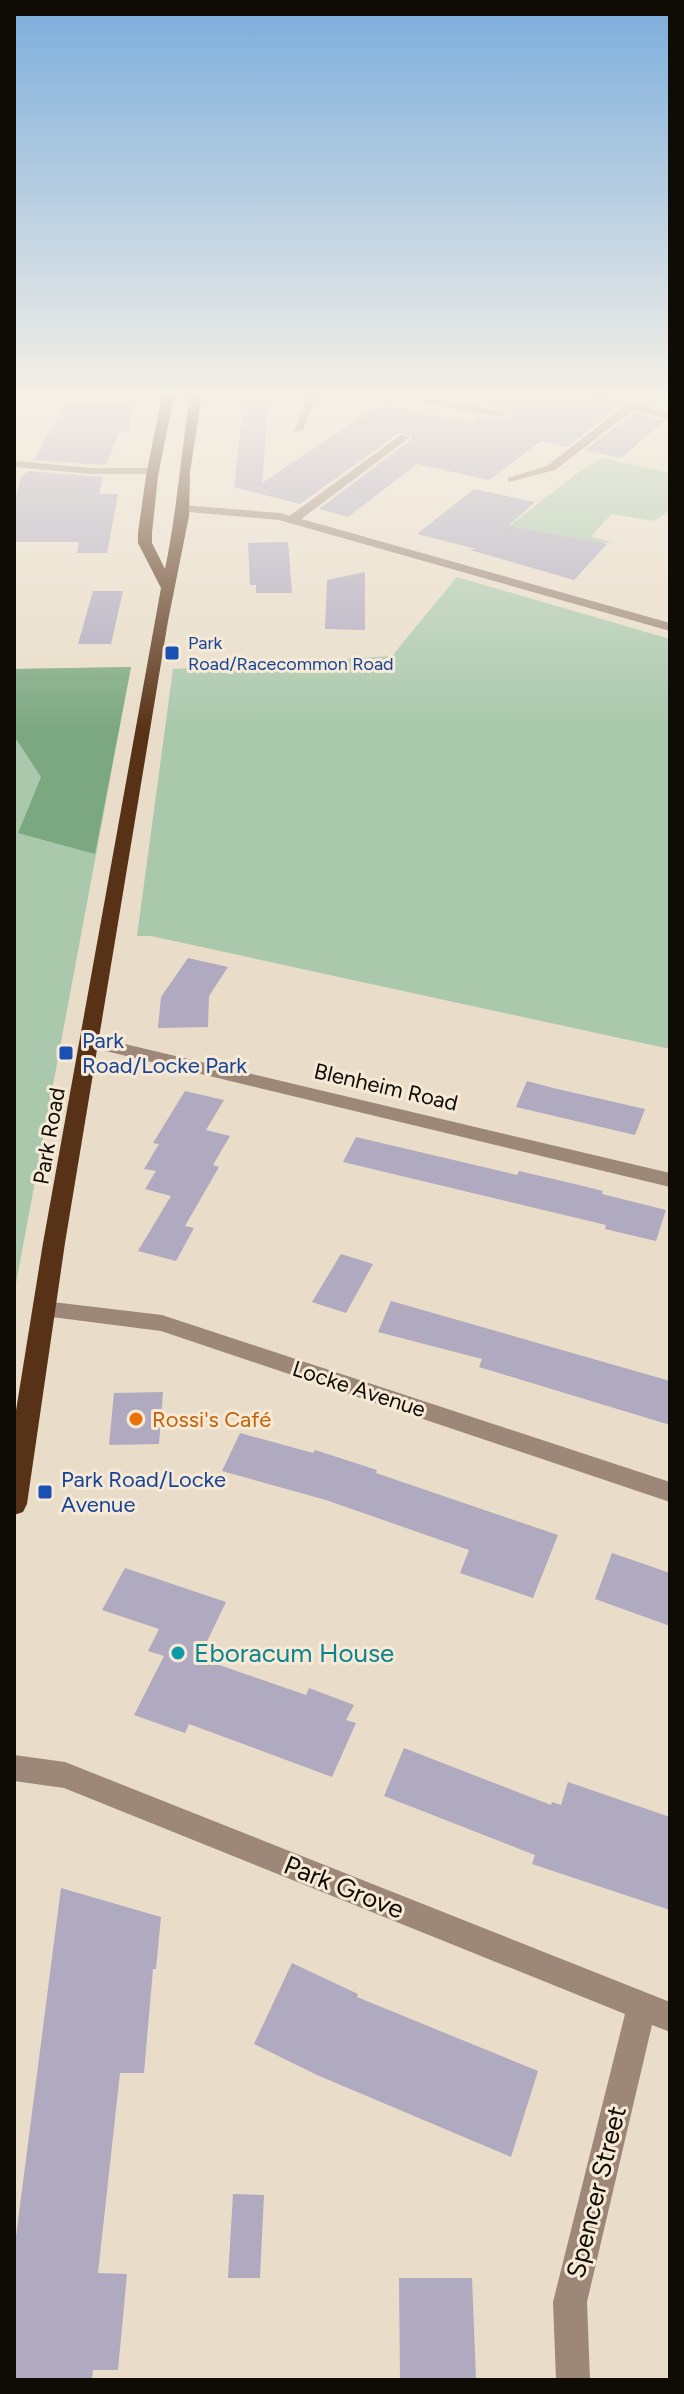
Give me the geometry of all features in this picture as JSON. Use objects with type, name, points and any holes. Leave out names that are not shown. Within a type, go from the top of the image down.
[{"type":"highway","name":"Park Road","points":[[14,1504],[44,1309],[167,587],[163,507]]},
{"type":"highway","name":"Park Road","points":[[167,587],[145,543],[168,507]]},
{"type":"street","points":[[292,520],[310,507]]},
{"type":"street","points":[[165,513],[250,515],[292,520],[670,626]]},
{"type":"street","name":"Blenheim Road","points":[[91,1042],[670,1180]]},
{"type":"street","name":"Locke Avenue","points":[[44,1309],[162,1323],[670,1492]]},
{"type":"street","name":"Park Grove","points":[[14,1768],[65,1775],[656,2011]]},
{"type":"street","name":"Spencer Street","points":[[573,2380],[570,2302],[656,2011]]},
{"type":"green space","points":[[534,507],[670,507],[670,510],[654,521],[611,514],[591,537],[611,542],[600,544],[499,534]]},
{"type":"green space","points":[[457,577],[670,639],[670,1049],[151,936],[137,936],[173,669],[392,656]]},
{"type":"green space","points":[[131,667],[14,1294],[14,669]]},
{"type":"green space","points":[[131,667],[95,854],[18,833],[41,777],[14,736],[14,669]]},
{"type":"building","points":[[14,507],[116,507],[107,553],[77,553],[79,542],[14,542]]},
{"type":"building","points":[[322,507],[361,507],[348,517],[319,509]]},
{"type":"building","points":[[452,507],[530,507],[508,526],[607,544],[574,580],[470,550],[477,549],[417,534]]},
{"type":"building","points":[[288,542],[292,593],[256,593],[256,585],[250,585],[248,543]]},
{"type":"building","points":[[365,572],[365,630],[325,629],[327,580]]},
{"type":"building","points":[[93,591],[123,591],[111,644],[78,644]]},
{"type":"building","points":[[188,958],[228,967],[209,996],[208,1027],[158,1028],[161,997]]},
{"type":"building","points":[[527,1081],[645,1109],[635,1135],[516,1107]]},
{"type":"building","points":[[185,1091],[224,1100],[206,1130],[230,1136],[213,1165],[219,1167],[185,1226],[194,1228],[176,1261],[138,1251],[171,1196],[145,1189],[156,1171],[144,1169],[159,1144],[153,1143]]},
{"type":"building","points":[[356,1137],[517,1175],[519,1171],[579,1185],[666,1210],[656,1241],[605,1229],[606,1225],[343,1162]]},
{"type":"building","points":[[341,1254],[373,1264],[346,1313],[312,1302]]},
{"type":"building","points":[[391,1301],[670,1381],[670,1425],[479,1367],[482,1359],[378,1332]]},
{"type":"building","name":"Rossi's Café","points":[[163,1392],[159,1444],[109,1445],[114,1393]]},
{"type":"building","points":[[240,1433],[313,1453],[315,1450],[558,1535],[533,1598],[460,1573],[469,1550],[326,1500],[222,1471]]},
{"type":"building","points":[[612,1553],[670,1573],[670,1626],[595,1599]]},
{"type":"building","name":"Eboracum House","points":[[125,1568],[226,1602],[199,1658],[306,1695],[309,1688],[354,1705],[346,1720],[356,1723],[332,1777],[189,1724],[185,1733],[134,1715],[164,1656],[148,1651],[159,1629],[102,1610]]},
{"type":"building","points":[[404,1748],[551,1805],[552,1802],[561,1805],[568,1782],[670,1817],[670,1910],[532,1864],[535,1855],[384,1796]]},
{"type":"building","points":[[61,1888],[161,1917],[144,2073],[120,2073],[98,2273],[127,2274],[118,2370],[93,2370],[92,2380],[14,2380],[14,2252]]},
{"type":"building","points":[[292,1963],[358,1994],[357,1997],[538,2071],[511,2157],[317,2075],[254,2044]]},
{"type":"building","points":[[233,2194],[264,2195],[260,2278],[228,2278]]},
{"type":"building","points":[[399,2278],[472,2278],[476,2380],[400,2380]]},
{"type":"place","name":"Park Road/Racecommon Road","points":[[172,653]]},
{"type":"place","name":"Park Road/Locke Park","points":[[66,1053]]},
{"type":"place","name":"Rossi's Café","points":[[136,1419]]},
{"type":"place","name":"Park Road/Locke Avenue","points":[[45,1492]]},
{"type":"place","name":"Eboracum House","points":[[178,1653]]}]
